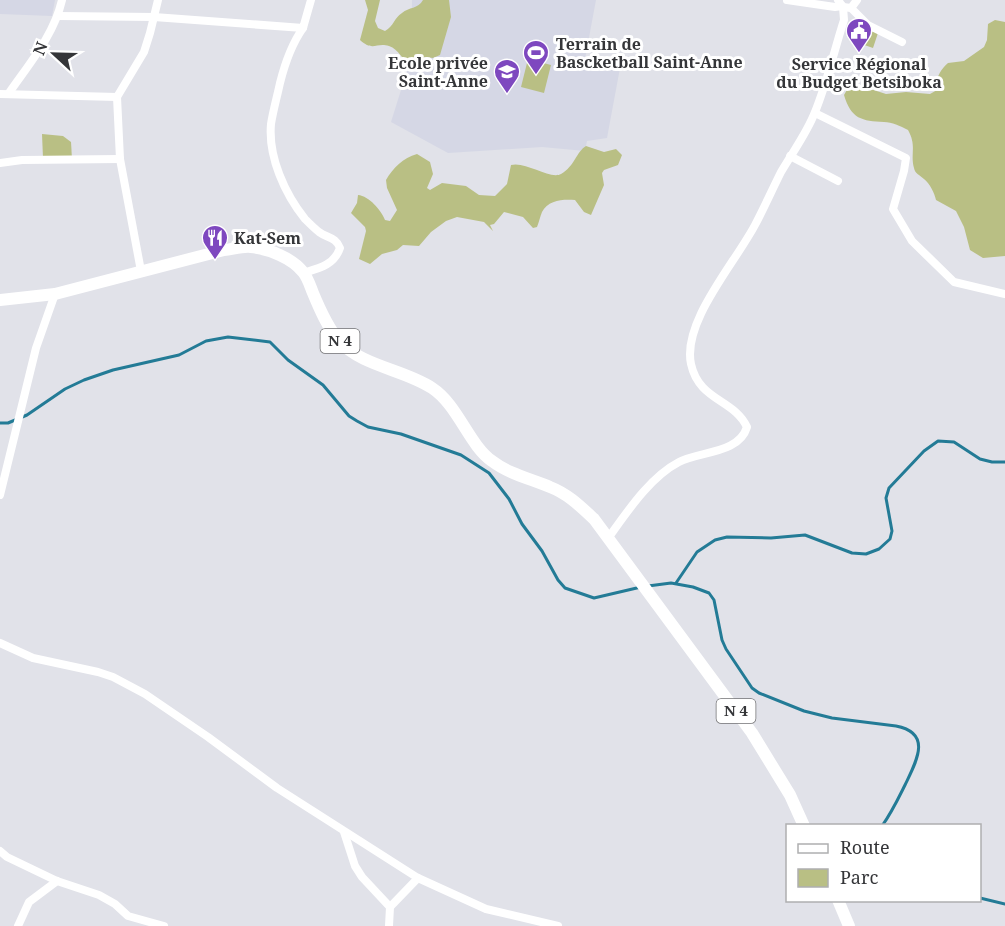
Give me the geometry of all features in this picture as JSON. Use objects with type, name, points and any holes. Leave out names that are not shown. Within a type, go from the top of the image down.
[{"type":"main road","name":"N 4","points":[[0,300],[55,294],[224,250],[250,247],[270,251],[292,261],[303,273],[327,324],[340,342],[354,353],[391,370],[411,376],[432,388],[443,397],[491,461],[519,475],[552,487],[575,501],[609,537],[752,733],[790,795],[804,824]]},
{"type":"main road","points":[[839,902],[849,926]]},
{"type":"street","points":[[4,94],[40,47],[58,16],[62,0]]},
{"type":"street","points":[[141,271],[120,159],[117,97],[144,52],[158,0]]},
{"type":"street","points":[[303,273],[329,264],[335,259],[340,248],[336,240],[317,231],[303,216],[283,182],[272,145],[271,125],[284,69],[293,41],[303,28],[311,0]]},
{"type":"street","points":[[787,0],[812,4],[844,5],[858,0],[864,7],[862,17]]},
{"type":"street","points":[[812,4],[820,0]]},
{"type":"street","points":[[844,5],[862,17],[868,25],[902,42]]},
{"type":"street","points":[[609,537],[638,498],[670,468],[691,457],[720,450],[746,433],[747,427],[739,415],[709,395],[702,387],[692,367],[690,345],[693,331],[709,299],[755,226],[769,194],[815,113],[844,20],[844,5]]},
{"type":"street","points":[[58,16],[154,17],[303,28]]},
{"type":"street","points":[[4,94],[117,97]]},
{"type":"street","points":[[815,113],[906,158],[893,209],[912,241],[954,282],[1005,294]]},
{"type":"street","points":[[790,156],[838,182]]},
{"type":"street","points":[[0,163],[22,160],[120,159]]},
{"type":"street","points":[[0,495],[36,348],[55,294]]},
{"type":"street","points":[[0,643],[33,658],[113,677],[145,694],[208,737],[277,789],[418,878],[486,909],[558,926]]},
{"type":"street","points":[[343,830],[362,877],[390,907]]},
{"type":"street","points":[[0,851],[57,881],[99,895],[115,904],[128,916],[164,926]]},
{"type":"street","points":[[389,926],[390,907],[418,878]]},
{"type":"street","points":[[18,926],[29,902],[57,881]]},
{"type":"shaded area","points":[[0,0],[55,0],[52,16],[0,14]]},
{"type":"shaded area","name":"Ecole privée Saint-Anne","points":[[412,0],[596,0],[585,59],[620,68],[607,138],[587,141],[585,151],[542,147],[448,153],[391,122],[411,58]]},
{"type":"green space","points":[[365,0],[380,0],[375,21],[378,28],[385,31],[399,15],[419,5],[423,0],[449,0],[451,17],[440,55],[433,58],[425,57],[412,65],[392,48],[385,45],[364,44],[360,40],[368,10]]},
{"type":"green space","points":[[995,20],[1005,22],[1005,256],[983,258],[970,250],[964,227],[956,211],[936,200],[928,183],[915,172],[913,145],[908,130],[890,123],[869,121],[858,117],[850,109],[844,95],[848,88],[855,84],[886,94],[906,92],[930,94],[937,90],[939,75],[948,63],[964,61],[984,47],[988,24]]},
{"type":"green space","points":[[854,26],[878,33],[873,48],[850,40]]},
{"type":"green space","name":"Terrain de Bascketball Saint-Anne","points":[[528,59],[551,65],[544,93],[521,87]]},
{"type":"green space","points":[[42,134],[63,136],[71,142],[72,159],[43,158]]},
{"type":"green space","points":[[586,146],[604,152],[616,149],[622,155],[618,165],[602,173],[604,185],[591,215],[584,212],[575,200],[566,200],[548,205],[542,212],[537,227],[533,228],[523,217],[504,212],[494,224],[490,225],[493,231],[484,222],[457,217],[446,221],[431,232],[419,246],[403,245],[397,250],[382,254],[370,264],[359,259],[366,231],[351,213],[357,203],[358,195],[370,201],[378,208],[385,220],[390,221],[397,210],[387,188],[386,180],[407,158],[417,154],[430,162],[433,174],[427,188],[430,190],[442,183],[466,186],[479,195],[495,196],[507,184],[511,165],[517,164],[551,175],[561,174]]},
{"type":"waterway","points":[[0,423],[8,423],[27,415],[65,389],[84,380],[113,370],[179,355],[206,341],[228,337],[270,342],[288,360],[323,385],[349,416],[357,421],[368,427],[401,434],[461,455],[489,473],[509,499],[522,524],[565,588],[594,598],[641,587]]},
{"type":"waterway","points":[[676,583],[697,552],[715,540],[727,537],[771,538],[805,535],[852,553],[866,554],[879,549],[890,539],[892,531],[886,498],[889,488],[924,451],[938,441],[954,442],[980,459],[1005,462]]},
{"type":"waterway","points":[[648,586],[671,583],[709,593],[714,600],[726,649],[752,688],[759,693],[804,711],[832,718],[896,726],[915,735],[918,742],[917,758],[883,824]]},
{"type":"waterway","points":[[981,898],[1005,904]]},
{"type":"place","name":"Service Régional du Budget Betsiboka","points":[[859,54]]},
{"type":"place","name":"Terrain de Bascketball Saint-Anne","points":[[536,76]]},
{"type":"place","name":"Ecole privée Saint-Anne","points":[[507,95]]},
{"type":"place","name":"Kat-Sem","points":[[215,261]]}]
